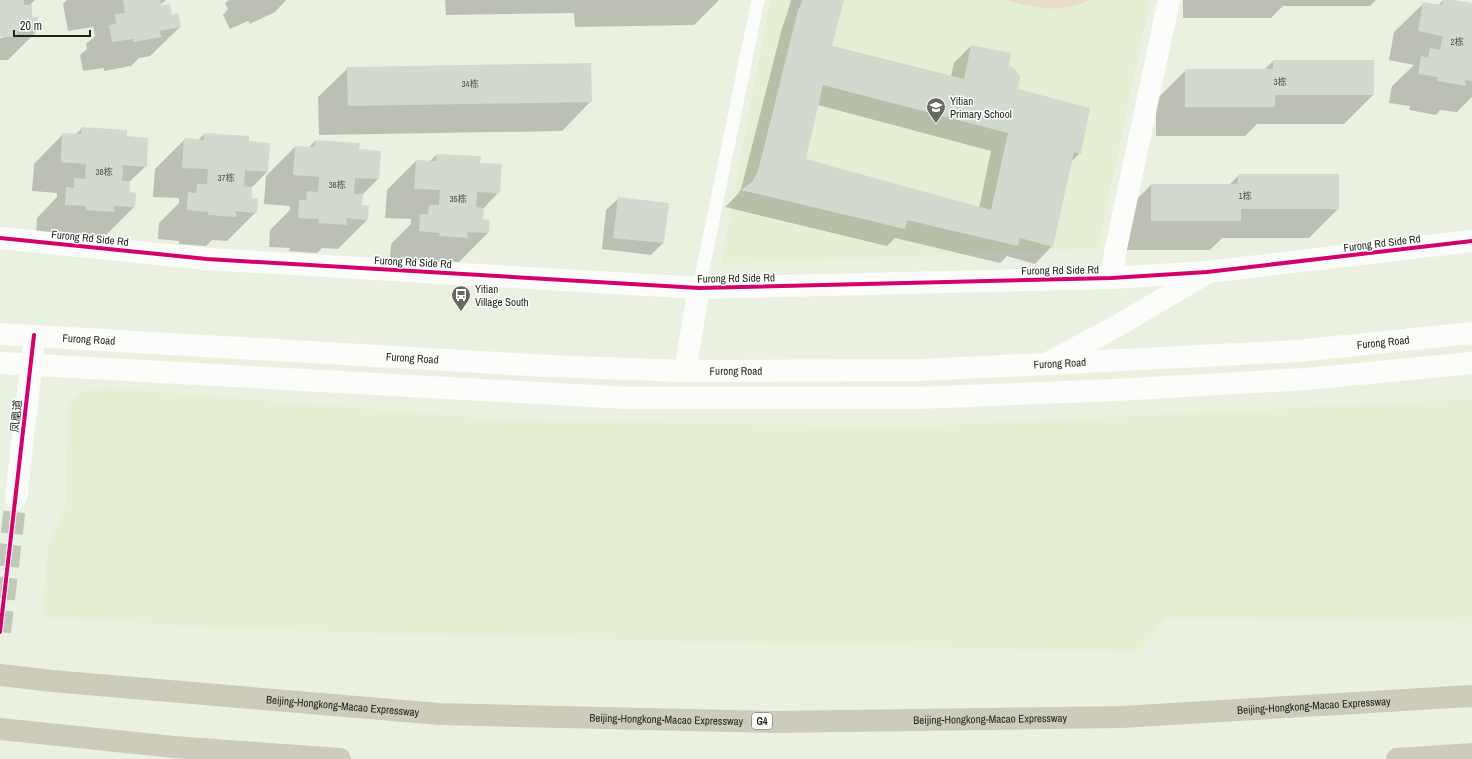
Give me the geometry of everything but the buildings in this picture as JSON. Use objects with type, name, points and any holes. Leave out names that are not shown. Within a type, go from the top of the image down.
[{"type":"highway","name":"Beijing-Hongkong-Macao Expressway","points":[[0,675],[52,681],[439,714],[775,722],[1121,717],[1472,696]]},
{"type":"highway","points":[[0,729],[174,748],[340,759]]},
{"type":"highway","points":[[1397,759],[1472,754]]},
{"type":"main road","points":[[1110,278],[1169,0]]},
{"type":"main road","name":"Furong Rd Side Rd","points":[[0,238],[207,258],[699,288],[1110,278],[1207,272],[1472,242]]},
{"type":"main road","points":[[1045,364],[1117,326],[1207,272]]},
{"type":"main road","points":[[685,371],[699,288]]},
{"type":"main road","name":"Furong Road","points":[[0,334],[540,366],[685,371],[921,370],[1298,351],[1472,333]]},
{"type":"main road","name":"凤凰道","points":[[16,498],[34,335]]},
{"type":"main road","points":[[0,363],[628,398],[916,398],[1116,390],[1307,379],[1472,363]]},
{"type":"lane","points":[[699,288],[758,0]]},
{"type":"shaded area","name":"Yitian Primary School","points":[[770,0],[1150,0],[1098,248],[721,264]]},
{"type":"shaded area","points":[[1005,0],[1090,0],[1068,7],[1048,8]]},
{"type":"shaded area","points":[[108,388],[509,420],[908,427],[1472,399],[1472,623],[1168,618],[1137,652],[498,637],[235,629],[43,617],[48,543],[65,508],[68,407],[81,392]]},
{"type":"tunnel","points":[[0,632],[16,498]]},
{"type":"cycle path","points":[[0,238],[207,259],[699,288],[1111,278],[1207,272],[1472,241]]},
{"type":"cycle path","points":[[0,632],[34,335]]},
{"type":"place","name":"Yitian Primary School","points":[[936,124]]},
{"type":"place","name":"Yitian Village South","points":[[461,312]]}]
